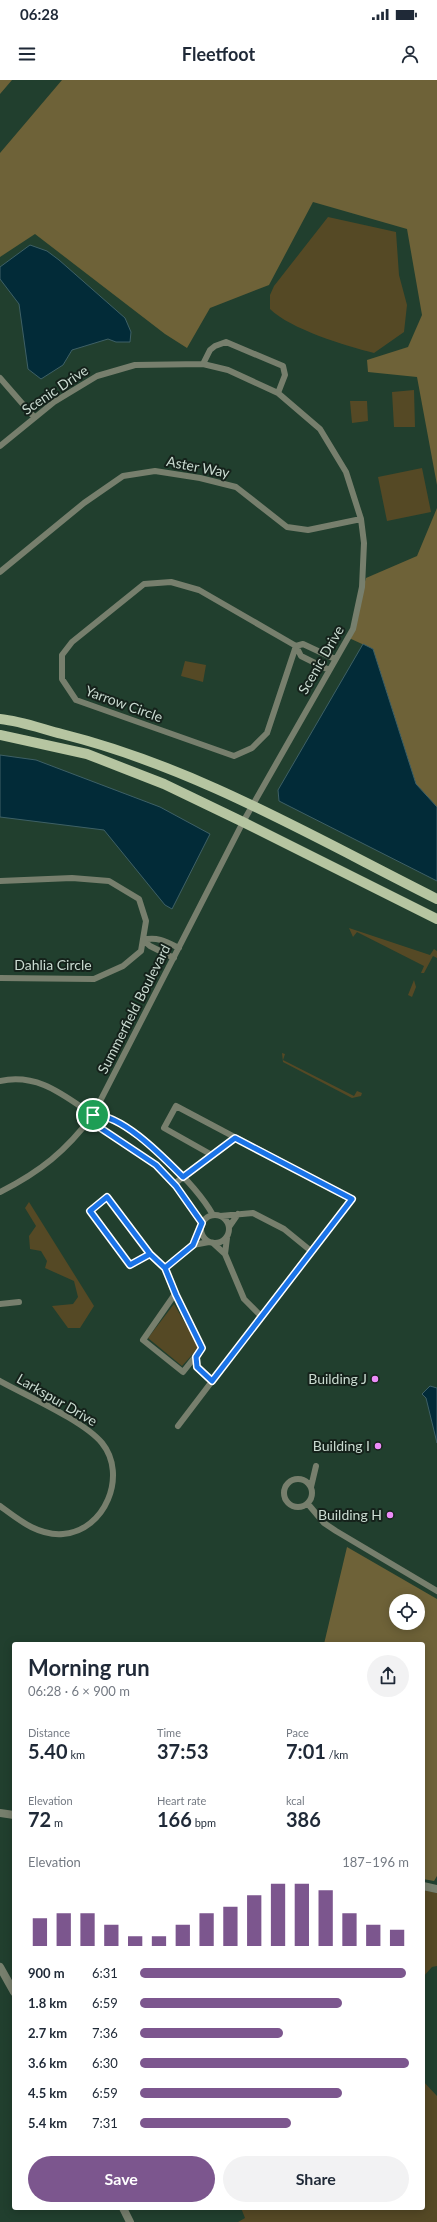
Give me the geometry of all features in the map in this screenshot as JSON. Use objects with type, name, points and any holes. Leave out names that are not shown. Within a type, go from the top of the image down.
[{"type":"main road","points":[[0,719],[96,742],[154,762],[252,806],[437,899]]},
{"type":"main road","points":[[0,735],[87,754],[164,784],[243,822],[437,920]]},
{"type":"street","points":[[203,364],[210,350],[215,346],[226,342],[283,366],[285,375],[278,393]]},
{"type":"street","name":"Scenic Drive","points":[[0,446],[54,402],[97,376],[135,365],[203,364],[228,370],[278,393],[320,429],[346,472],[361,519],[364,543],[362,587],[353,629],[252,806]]},
{"type":"street","points":[[0,378],[34,417]]},
{"type":"street","name":"Aster Way","points":[[0,572],[84,503],[123,476],[156,471],[200,478],[236,487],[288,527],[308,530],[361,519]]},
{"type":"street","name":"Yarrow Circle","points":[[296,646],[267,733],[252,748],[234,756],[76,700],[62,679],[62,655],[72,642],[144,584],[171,582],[199,590],[296,646],[301,656],[329,670]]},
{"type":"street","name":"Yarrow Circle","points":[[296,646],[303,644],[335,659]]},
{"type":"street","name":"Summerfield Boulevard","points":[[0,1192],[38,1172],[57,1157],[79,1134],[93,1115],[252,806]]},
{"type":"street","name":"Dahlia Circle","points":[[0,881],[72,878],[109,881],[139,899],[146,921],[141,951],[123,966],[94,979],[0,978]]},
{"type":"street","points":[[143,940],[159,939],[179,948]]},
{"type":"street","points":[[143,940],[150,946],[174,958]]},
{"type":"street","points":[[0,1081],[22,1078],[34,1080],[66,1097],[93,1115],[104,1115],[144,1140],[183,1177],[214,1215],[220,1216],[253,1213],[284,1229],[311,1251]]},
{"type":"street","points":[[178,1426],[352,1199],[176,1106],[164,1128],[212,1155]]},
{"type":"street","points":[[93,1115],[96,1125],[156,1165],[174,1184],[202,1223],[201,1231],[193,1245],[165,1268]]},
{"type":"street","points":[[174,1184],[235,1138]]},
{"type":"street","points":[[150,1254],[130,1265],[90,1211],[107,1197],[150,1254],[165,1268],[176,1295],[202,1348],[183,1372],[143,1340],[176,1295]]},
{"type":"street","points":[[225,1254],[229,1227],[238,1214]]},
{"type":"street","points":[[202,1223],[214,1215]]},
{"type":"street","points":[[220,1216],[225,1219],[229,1227]]},
{"type":"street","points":[[201,1231],[204,1238],[225,1254],[244,1299],[261,1316]]},
{"type":"street","points":[[193,1245],[222,1242],[227,1238]]},
{"type":"street","points":[[0,1304],[19,1302]]},
{"type":"street","points":[[196,1357],[197,1367],[212,1381]]},
{"type":"street","name":"Larkspur Drive","points":[[0,1382],[78,1424],[95,1436],[107,1451],[114,1476],[109,1499],[104,1508],[84,1526],[63,1534],[37,1530],[0,1506]]},
{"type":"street","points":[[311,1487],[303,1479],[294,1478],[288,1482],[284,1491],[286,1500],[290,1505],[298,1507],[308,1504],[312,1497],[311,1487],[316,1466]]},
{"type":"street","points":[[308,1504],[324,1522],[336,1531],[437,1590]]},
{"type":"street","points":[[0,1813],[12,1815]]},
{"type":"street","points":[[425,1886],[437,1889]]},
{"type":"street","points":[[0,1967],[12,1988]]},
{"type":"street","points":[[124,2210],[130,2222]]},
{"type":"shaded area","points":[[0,80],[12,80],[0,94]]},
{"type":"shaded area","points":[[62,80],[437,80],[437,485],[417,377],[368,372],[367,360],[408,347],[422,315],[407,229],[313,202],[269,285],[210,308],[187,348],[165,334],[35,234],[0,257],[0,153]]},
{"type":"shaded area","points":[[328,217],[396,232],[399,275],[407,305],[404,332],[374,353],[304,330],[279,316],[270,309],[270,295],[274,286]]},
{"type":"shaded area","points":[[414,390],[415,427],[394,427],[392,392]]},
{"type":"shaded area","points":[[350,401],[367,401],[368,421],[352,423]]},
{"type":"shaded area","points":[[422,468],[431,512],[387,521],[378,477]]},
{"type":"shaded area","points":[[437,508],[437,807],[416,784],[373,649],[349,638],[366,578],[417,556]]},
{"type":"shaded area","points":[[185,661],[206,665],[203,682],[181,676]]},
{"type":"shaded area","points":[[349,928],[430,955],[434,949],[437,951],[437,958],[433,956],[424,973],[421,973],[424,966],[357,932],[353,937]]},
{"type":"shaded area","points":[[414,980],[416,987],[412,997],[408,995]]},
{"type":"shaded area","points":[[282,1053],[285,1054],[283,1060],[354,1096],[357,1091],[362,1093],[361,1096],[352,1098],[283,1062]]},
{"type":"shaded area","points":[[29,1202],[94,1306],[80,1328],[68,1328],[52,1306],[73,1304],[78,1297],[74,1281],[45,1268],[47,1261],[41,1251],[30,1249],[29,1236],[36,1226],[25,1208]]},
{"type":"shaded area","points":[[174,1304],[199,1347],[182,1366],[148,1338]]},
{"type":"shaded area","points":[[347,1547],[437,1599],[437,1876],[434,1881],[425,1879],[425,1642],[324,1642]]},
{"type":"shaded area","points":[[425,1890],[437,1893],[437,1966],[432,1967],[425,1975]]},
{"type":"shaded area","points":[[425,2083],[437,2096],[437,2222],[238,2222],[245,2218],[242,2210],[425,2210]]},
{"type":"water","points":[[30,245],[47,251],[59,260],[125,318],[131,332],[130,342],[116,342],[108,339],[72,350],[63,365],[41,379],[28,369],[19,304],[0,279],[0,267]]},
{"type":"water","points":[[363,644],[373,649],[416,784],[437,807],[437,881],[279,801],[278,790]]},
{"type":"water","points":[[0,755],[36,760],[160,807],[210,834],[172,909],[165,905],[104,830],[0,817]]},
{"type":"water","points":[[430,1386],[437,1388],[437,1443],[426,1398],[422,1394]]},
{"type":"place","name":"Building J","points":[[375,1379]]},
{"type":"place","name":"Building I","points":[[378,1446]]},
{"type":"place","name":"Building H","points":[[390,1515]]},
{"type":"route","points":[[93,1115],[96,1125],[156,1165],[176,1186],[202,1223],[201,1231],[193,1245],[165,1268],[150,1254],[130,1265],[90,1211],[107,1197],[150,1254],[156,1259],[165,1268],[176,1295],[202,1348],[196,1357],[197,1367],[212,1381],[352,1199],[235,1138],[183,1177],[144,1140],[104,1115],[93,1115]]}]
